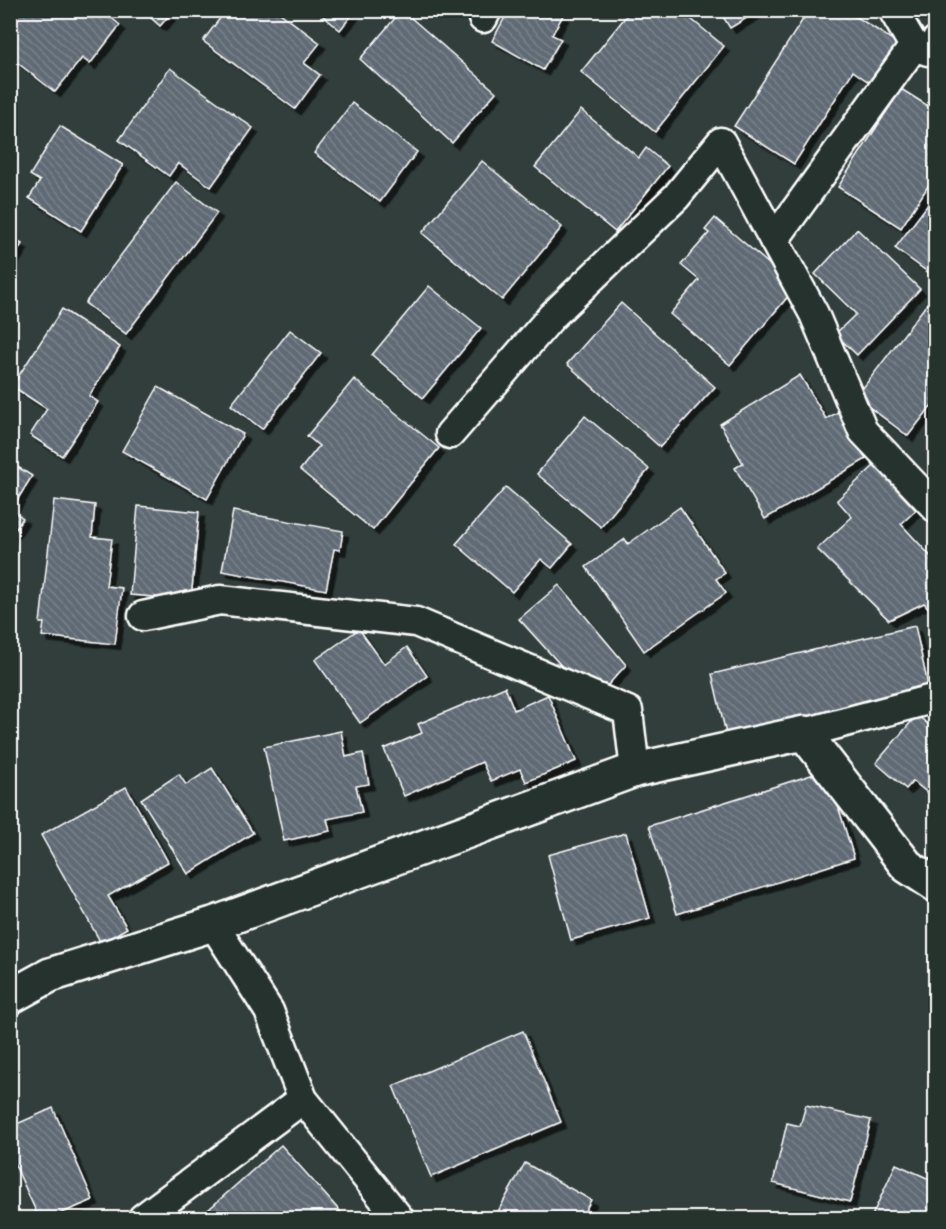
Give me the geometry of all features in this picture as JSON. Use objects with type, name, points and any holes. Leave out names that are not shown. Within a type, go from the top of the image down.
[{"type":"street","points":[[774,240],[925,44],[893,10]]},
{"type":"street","points":[[450,434],[552,316],[676,197],[721,142],[814,315],[863,431],[936,508]]},
{"type":"street","points":[[143,616],[220,600],[416,622],[628,711],[635,770]]},
{"type":"street","points":[[10,997],[50,975],[213,924],[635,770],[804,733],[936,698]]},
{"type":"street","points":[[804,733],[907,866],[936,885]]},
{"type":"street","points":[[213,924],[269,1011],[303,1098],[399,1218]]},
{"type":"street","points":[[142,1218],[303,1098]]},
{"type":"building","points":[[10,10],[102,10],[120,25],[90,64],[82,58],[55,92],[10,57]]},
{"type":"building","points":[[142,10],[174,10],[160,26]]},
{"type":"building","points":[[226,10],[276,10],[320,43],[304,63],[320,75],[295,109],[203,41]]},
{"type":"building","points":[[316,10],[356,10],[340,30]]},
{"type":"building","points":[[402,10],[496,92],[452,143],[360,59]]},
{"type":"building","points":[[509,10],[566,10],[552,35],[561,39],[543,70],[492,41]]},
{"type":"building","points":[[631,10],[680,10],[724,46],[655,132],[581,72]]},
{"type":"building","points":[[719,10],[760,10],[730,28]]},
{"type":"building","points":[[809,10],[846,10],[899,44],[873,85],[853,71],[794,164],[734,126]]},
{"type":"building","points":[[170,68],[253,128],[211,187],[178,163],[169,176],[119,140]]},
{"type":"building","points":[[901,89],[936,111],[936,174],[901,228],[838,187]]},
{"type":"building","points":[[352,103],[417,152],[380,202],[314,153]]},
{"type":"building","points":[[581,110],[639,158],[646,148],[668,166],[615,232],[535,167]]},
{"type":"building","points":[[60,126],[123,165],[81,231],[29,198],[40,181],[30,175]]},
{"type":"building","points":[[482,161],[562,227],[502,300],[422,233]]},
{"type":"building","points":[[176,182],[217,213],[126,334],[85,303]]},
{"type":"building","points":[[936,194],[936,278],[895,248]]},
{"type":"building","points":[[715,218],[796,287],[730,365],[670,314],[699,280],[681,265],[709,233],[705,230]]},
{"type":"building","points":[[857,229],[920,289],[857,355],[835,334],[856,314],[815,274]]},
{"type":"building","points":[[10,237],[22,244],[10,263]]},
{"type":"building","points":[[429,286],[481,328],[423,398],[372,355]]},
{"type":"building","points":[[933,296],[936,298],[936,400],[908,436],[856,397]]},
{"type":"building","points":[[621,303],[715,387],[660,447],[567,364]]},
{"type":"building","points":[[62,309],[120,347],[89,396],[98,402],[62,456],[30,435],[47,409],[12,386]]},
{"type":"building","points":[[290,330],[321,353],[262,429],[231,405]]},
{"type":"building","points":[[800,375],[826,419],[838,412],[866,459],[765,519],[735,468],[743,463],[720,424]]},
{"type":"building","points":[[354,379],[439,448],[373,530],[300,470],[319,446],[307,436]]},
{"type":"building","points":[[158,387],[243,434],[207,499],[122,451]]},
{"type":"building","points":[[585,416],[649,469],[601,527],[537,474]]},
{"type":"building","points":[[10,462],[32,476],[11,510],[23,518],[10,538]]},
{"type":"building","points":[[875,465],[916,510],[901,524],[936,562],[936,616],[924,603],[889,620],[817,549],[852,517],[837,500]]},
{"type":"building","points":[[506,487],[572,544],[552,568],[541,559],[512,592],[456,544]]},
{"type":"building","points":[[54,500],[95,505],[92,537],[112,539],[106,586],[122,588],[115,644],[42,636],[44,623],[40,623]]},
{"type":"building","points":[[138,506],[199,512],[191,600],[130,595]]},
{"type":"building","points":[[680,507],[725,573],[716,579],[726,593],[644,651],[586,567],[625,539],[628,544]]},
{"type":"building","points":[[233,511],[343,531],[340,550],[334,549],[326,590],[222,571]]},
{"type":"building","points":[[559,585],[626,665],[608,685],[568,673],[519,619]]},
{"type":"building","points":[[915,626],[929,690],[727,738],[712,674]]},
{"type":"building","points":[[359,629],[384,664],[407,647],[427,676],[360,723],[315,660]]},
{"type":"building","points":[[505,687],[514,710],[548,695],[576,761],[526,782],[520,769],[491,781],[482,762],[404,796],[384,749],[422,733],[418,724]]},
{"type":"building","points":[[917,715],[936,731],[936,800],[913,781],[906,789],[876,763]]},
{"type":"building","points":[[341,731],[346,757],[363,753],[369,784],[356,786],[362,812],[327,819],[330,831],[284,841],[264,747]]},
{"type":"building","points":[[212,768],[253,833],[188,874],[141,799],[179,774],[186,785]]},
{"type":"building","points":[[827,770],[854,858],[677,914],[649,826]]},
{"type":"building","points":[[126,787],[168,862],[108,896],[127,928],[101,943],[41,835]]},
{"type":"building","points":[[626,833],[650,918],[571,940],[548,855]]},
{"type":"building","points":[[523,1031],[561,1122],[431,1177],[393,1086]]},
{"type":"building","points":[[806,1105],[871,1120],[850,1202],[773,1183],[787,1123],[800,1126]]},
{"type":"building","points":[[53,1108],[93,1200],[50,1218],[39,1218],[10,1154],[10,1127]]},
{"type":"building","points":[[281,1145],[346,1218],[199,1218]]},
{"type":"building","points":[[525,1163],[591,1200],[581,1218],[502,1218],[496,1215]]},
{"type":"building","points":[[896,1164],[936,1182],[936,1218],[871,1218]]}]
